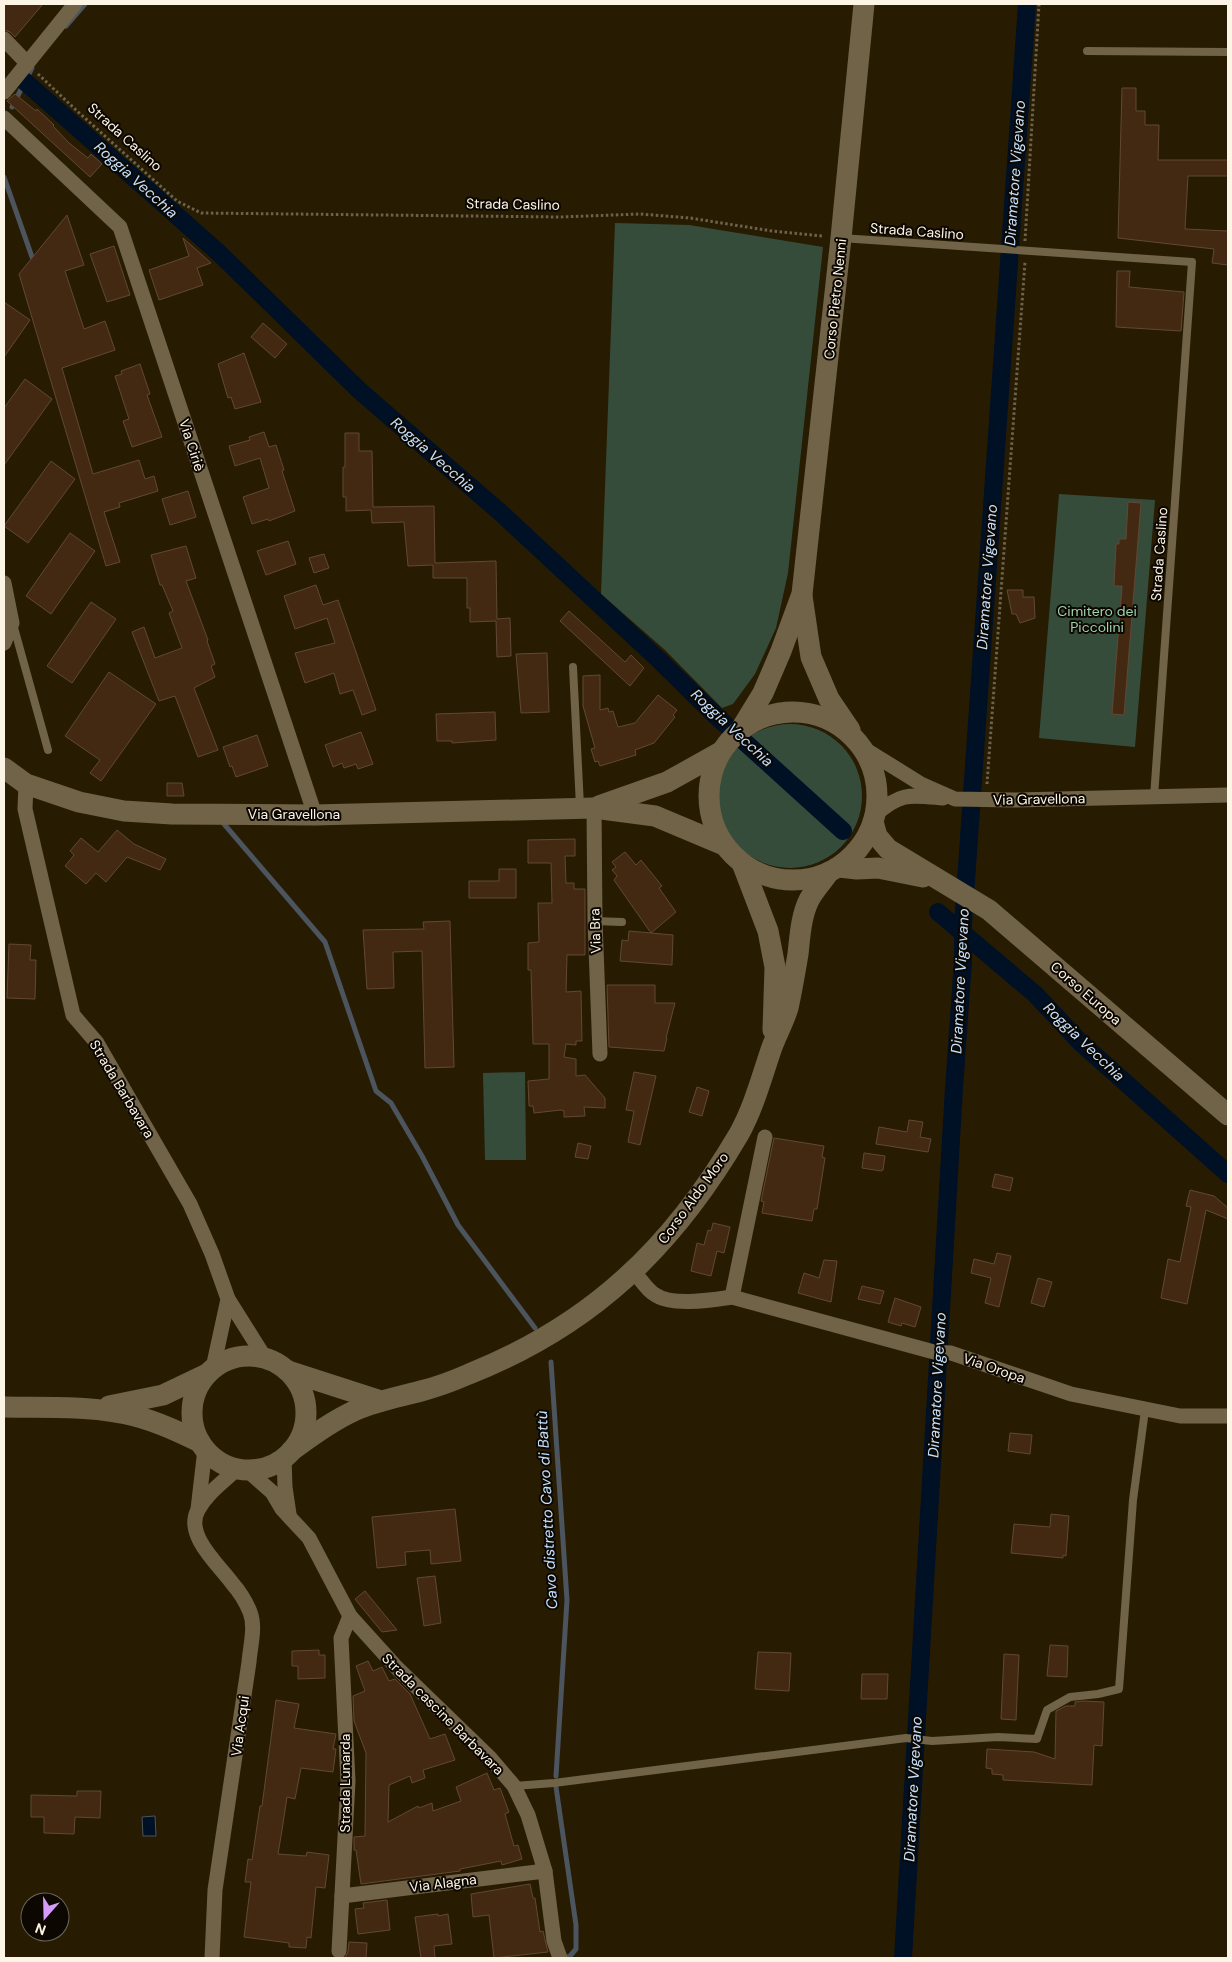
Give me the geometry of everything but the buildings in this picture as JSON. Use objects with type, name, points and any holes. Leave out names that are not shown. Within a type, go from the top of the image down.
[{"type":"main road","name":"Corso Pietro Nenni","points":[[732,738],[763,693],[802,594],[842,238],[864,4]]},
{"type":"main road","name":"Corso Pietro Nenni","points":[[802,594],[811,657],[829,699],[859,744]]},
{"type":"main road","points":[[800,711],[820,716],[833,722],[859,744],[871,764],[876,780],[878,798],[874,818],[865,839],[854,854],[834,869],[807,879],[784,880],[762,875],[742,863],[724,845],[714,828],[709,809],[708,790],[712,771],[732,738],[759,718],[779,712],[800,711]]},
{"type":"main road","name":"Via Gravellona","points":[[587,808],[667,782],[732,738]]},
{"type":"main road","name":"Via Gravellona","points":[[13,777],[78,802],[124,811],[172,814],[315,815],[587,808],[655,816],[691,833],[724,845]]},
{"type":"main road","name":"Corso Europa","points":[[874,818],[877,836],[888,849],[989,910],[1228,1115]]},
{"type":"main road","name":"Corso Aldo Moro","points":[[742,863],[768,931],[775,968],[772,1047]]},
{"type":"main road","points":[[834,869],[878,868],[938,880]]},
{"type":"main road","name":"Corso Aldo Moro","points":[[288,1455],[337,1419],[382,1401],[423,1391],[467,1375],[524,1349],[595,1305],[633,1271],[674,1228],[713,1175],[740,1132],[760,1086],[772,1047],[787,1010],[802,922],[810,900],[834,869]]},
{"type":"main road","points":[[4,1407],[94,1408],[143,1418],[202,1446],[214,1458],[242,1469],[267,1467],[288,1455],[301,1437],[306,1420],[305,1402],[299,1386],[288,1372],[265,1358],[252,1356],[238,1357],[225,1361],[210,1371],[163,1395],[94,1408]]},
{"type":"main road","points":[[202,1446],[193,1425],[192,1407],[197,1390],[210,1371]]},
{"type":"main road","points":[[288,1372],[382,1401]]},
{"type":"street","points":[[4,92],[32,67],[75,4]]},
{"type":"street","points":[[4,39],[32,67]]},
{"type":"street","name":"Via Ciriè","points":[[4,118],[120,226],[315,815]]},
{"type":"street","points":[[4,583],[12,622],[4,643]]},
{"type":"street","name":"Via Gravellona","points":[[859,744],[921,784],[955,798],[984,800],[1228,796]]},
{"type":"street","name":"Strada Barbavara","points":[[13,777],[24,809],[73,1015],[97,1043],[190,1204],[212,1254],[228,1299],[265,1358]]},
{"type":"street","points":[[874,818],[899,798],[919,795],[955,798]]},
{"type":"street","name":"Via Bra","points":[[587,808],[595,921],[600,1054]]},
{"type":"street","points":[[732,1298],[765,1137]]},
{"type":"street","name":"Via Oropa","points":[[633,1271],[654,1294],[671,1300],[704,1301],[732,1298],[934,1352],[951,1353],[1070,1394],[1180,1416],[1228,1416]]},
{"type":"street","points":[[210,1371],[228,1299]]},
{"type":"street","name":"Via Acqui","points":[[202,1446],[198,1511],[194,1518],[196,1528],[201,1543],[210,1558],[232,1582],[251,1614],[252,1630],[249,1662],[215,1890],[212,1958]]},
{"type":"street","points":[[288,1455],[286,1502],[290,1518]]},
{"type":"street","points":[[198,1511],[210,1493],[242,1469]]},
{"type":"street","name":"Strada cascine Barbavara","points":[[242,1469],[272,1492],[282,1509],[308,1538],[350,1616],[392,1663],[491,1759],[514,1786],[528,1815],[544,1871],[554,1940],[560,1958]]},
{"type":"street","name":"Strada Lunarda","points":[[339,1952],[348,1781],[341,1638],[350,1616]]},
{"type":"street","name":"Via Alagna","points":[[342,1896],[544,1871]]},
{"type":"lane","points":[[1087,51],[1228,52]]},
{"type":"lane","name":"Strada Caslino","points":[[842,238],[1192,262],[1154,797]]},
{"type":"lane","points":[[12,622],[48,750]]},
{"type":"lane","points":[[573,667],[587,808]]},
{"type":"lane","points":[[595,921],[622,922]]},
{"type":"lane","points":[[514,1786],[554,1783],[906,1738],[932,1740],[998,1737],[1037,1739],[1047,1710],[1070,1697],[1098,1694],[1119,1689],[1132,1500],[1145,1410]]},
{"type":"path","points":[[984,800],[1026,250],[1039,4]]},
{"type":"path","name":"Strada Caslino","points":[[32,67],[76,110],[178,201],[201,213],[560,217],[640,214],[690,218],[772,231],[842,238]]},
{"type":"green space","points":[[615,223],[689,225],[823,247],[788,573],[776,628],[755,674],[733,704],[722,708],[665,650],[601,594]]},
{"type":"green space","name":"Cimitero dei Piccolini","points":[[1059,494],[1155,500],[1135,747],[1039,738]]},
{"type":"green space","points":[[790,724],[817,730],[830,736],[841,745],[850,756],[856,769],[862,796],[856,823],[850,836],[841,847],[830,856],[817,862],[790,868],[763,862],[750,856],[739,847],[730,836],[724,823],[718,796],[724,769],[730,756],[739,745],[750,736],[763,730]]},
{"type":"green space","points":[[525,1072],[526,1160],[485,1160],[483,1073]]},
{"type":"water","points":[[155,1816],[156,1836],[143,1836],[142,1817]]},
{"type":"waterway","name":"Cavo distretto Cavo di Battù","points":[[66,26],[85,4]]},
{"type":"waterway","name":"Diramatore Vigevano","points":[[903,1958],[963,961],[963,924],[1027,4]]},
{"type":"waterway","name":"Cavo distretto Cavo di Battù","points":[[12,107],[32,68]]},
{"type":"waterway","name":"Roggia Vecchia","points":[[22,79],[219,253],[360,391],[501,513],[658,659],[716,716],[843,831]]},
{"type":"waterway","name":"Cavo distretto Cavo di Battù","points":[[4,177],[32,257]]},
{"type":"waterway","name":"Cavo distretto Cavo di Battù","points":[[224,824],[325,942],[376,1091],[391,1103],[422,1156],[458,1225],[535,1328]]},
{"type":"waterway","name":"Roggia Vecchia","points":[[938,912],[1035,994],[1081,1043],[1228,1174]]},
{"type":"waterway","name":"Cavo distretto Cavo di Battù","points":[[551,1362],[567,1600],[556,1776]]},
{"type":"waterway","name":"Cavo distretto Cavo di Battù","points":[[556,1787],[576,1925],[576,1949],[570,1956],[564,1958]]}]
